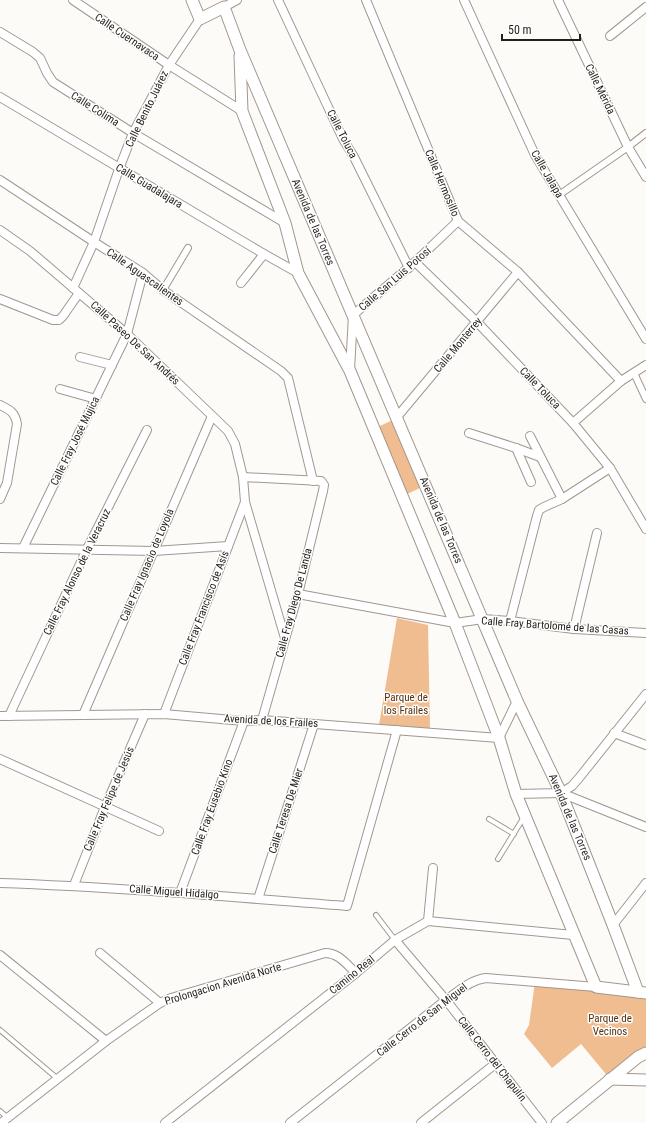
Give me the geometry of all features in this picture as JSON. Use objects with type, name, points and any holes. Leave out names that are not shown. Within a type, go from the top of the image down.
[{"type":"street","name":"Calle Cuernavaca","points":[[74,0],[169,65],[242,111]]},
{"type":"street","points":[[192,0],[200,19]]},
{"type":"street","name":"Calle Benito Juárez","points":[[0,299],[53,320],[59,320],[63,316],[76,290],[119,168],[133,133],[169,65],[200,19],[237,0]]},
{"type":"street","name":"Calle Toluca","points":[[278,0],[343,139],[412,265],[477,322],[573,423],[610,468],[646,529]]},
{"type":"street","name":"Calle Hermosillo","points":[[366,0],[458,221],[518,272],[621,381]]},
{"type":"street","name":"Calle Jalapa","points":[[464,0],[535,155],[646,339]]},
{"type":"street","name":"Calle Mérida","points":[[558,0],[628,147],[646,177]]},
{"type":"street","name":"Avenida de las Torres","points":[[224,7],[240,50],[517,701],[561,793],[613,925],[642,993]]},
{"type":"street","points":[[610,36],[646,7]]},
{"type":"street","name":"Calle Colima","points":[[0,32],[33,52],[40,58],[53,82],[133,133],[285,223]]},
{"type":"street","name":"Avenida de las Torres","points":[[240,50],[242,111],[285,223],[298,273],[350,371],[455,623],[499,738],[516,794],[596,988]]},
{"type":"street","name":"Calle Guadalajara","points":[[0,97],[298,273]]},
{"type":"street","points":[[558,195],[646,133]]},
{"type":"street","name":"Calle Aguascalientes","points":[[0,180],[143,273],[163,290],[281,371],[288,378],[313,481]]},
{"type":"street","name":"Calle San Luis Potosí","points":[[350,371],[353,315],[412,265],[458,221]]},
{"type":"street","name":"Calle Paseo De San Andrés","points":[[0,230],[30,251],[127,334],[228,431],[232,437],[244,477],[245,502]]},
{"type":"street","points":[[163,290],[188,248]]},
{"type":"street","points":[[241,283],[264,254]]},
{"type":"street","name":"Calle Monterrey","points":[[397,417],[518,272]]},
{"type":"street","name":"Calle Fray José Mujica","points":[[24,548],[127,334],[143,273]]},
{"type":"street","points":[[80,357],[112,365]]},
{"type":"street","points":[[573,423],[621,381],[646,365]]},
{"type":"street","points":[[634,373],[646,399]]},
{"type":"street","points":[[60,389],[96,399]]},
{"type":"street","points":[[0,405],[11,411],[16,416],[17,424],[7,483],[0,499]]},
{"type":"street","name":"Calle Fray Ignacio de Loyola","points":[[83,715],[212,416]]},
{"type":"street","name":"Calle Fray Alonso de la Veracruz","points":[[9,716],[87,549],[147,430]]},
{"type":"street","points":[[469,433],[540,457]]},
{"type":"street","points":[[530,436],[562,499]]},
{"type":"street","points":[[516,448],[531,482]]},
{"type":"street","points":[[510,621],[537,516],[540,510],[562,499],[610,468]]},
{"type":"street","points":[[244,477],[313,481]]},
{"type":"street","name":"Calle Fray Diego De Landa","points":[[262,720],[298,594],[323,491],[324,485],[321,481],[313,481]]},
{"type":"street","points":[[245,502],[285,638]]},
{"type":"street","name":"Calle Fray Francisco de Asís","points":[[164,714],[245,502]]},
{"type":"street","points":[[574,629],[597,533]]},
{"type":"street","points":[[0,556],[2,548],[154,551],[228,546]]},
{"type":"street","name":"Calle Fray Bartolomé de las Casas","points":[[298,594],[455,623],[483,619],[574,629],[646,633]]},
{"type":"street","points":[[561,793],[572,786],[579,778],[646,694]]},
{"type":"street","points":[[499,738],[517,701]]},
{"type":"street","name":"Calle Fray Felipe de Jesús","points":[[74,885],[105,807],[145,714]]},
{"type":"street","name":"Avenida de los Frailes","points":[[0,716],[164,714],[499,738]]},
{"type":"street","name":"Calle Fray Eusebio Kino","points":[[180,892],[244,720]]},
{"type":"street","name":"Calle Teresa De Mier","points":[[258,899],[314,724]]},
{"type":"street","name":"Calle Miguel Hidalgo","points":[[0,883],[74,885],[180,892],[347,906],[397,730]]},
{"type":"street","points":[[614,734],[646,745]]},
{"type":"street","points":[[0,759],[159,831]]},
{"type":"street","points":[[516,794],[561,793],[646,827]]},
{"type":"street","points":[[433,868],[428,921],[573,935]]},
{"type":"street","points":[[613,925],[646,883]]},
{"type":"street","name":"Camino Real","points":[[165,1123],[356,973],[395,940],[428,921]]},
{"type":"street","name":"Calle Cerro del Chapulín","points":[[395,940],[446,1000],[542,1123]]},
{"type":"street","points":[[100,953],[160,1003]]},
{"type":"street","name":"Prolongacion Avenida Norte","points":[[5,1121],[106,1041],[160,1003],[171,998],[325,953],[337,955],[356,973]]},
{"type":"street","points":[[0,955],[106,1041]]},
{"type":"street","name":"Calle Cerro de San Miguel","points":[[290,1123],[446,1000],[478,979],[486,978],[642,993]]},
{"type":"street","points":[[557,1123],[610,1079],[638,1057],[646,1053]]},
{"type":"street","points":[[421,1123],[495,1064]]},
{"type":"street","points":[[610,1079],[646,1080]]},
{"type":"lane","points":[[498,859],[525,815]]},
{"type":"lane","points":[[489,819],[514,834]]},
{"type":"lane","points":[[376,915],[395,940]]},
{"type":"lane","points":[[0,1030],[58,1079]]},
{"type":"lane","points":[[0,1111],[5,1121]]},
{"type":"green space","points":[[395,419],[426,485],[399,498],[369,431]]},
{"type":"green space","name":"Parque de los Frailes","points":[[397,618],[428,625],[430,729],[379,725]]},
{"type":"green space","name":"Parque de Vecinos","points":[[535,982],[646,994],[646,1053],[610,1079],[581,1044],[552,1068],[524,1034],[529,1025]]}]
